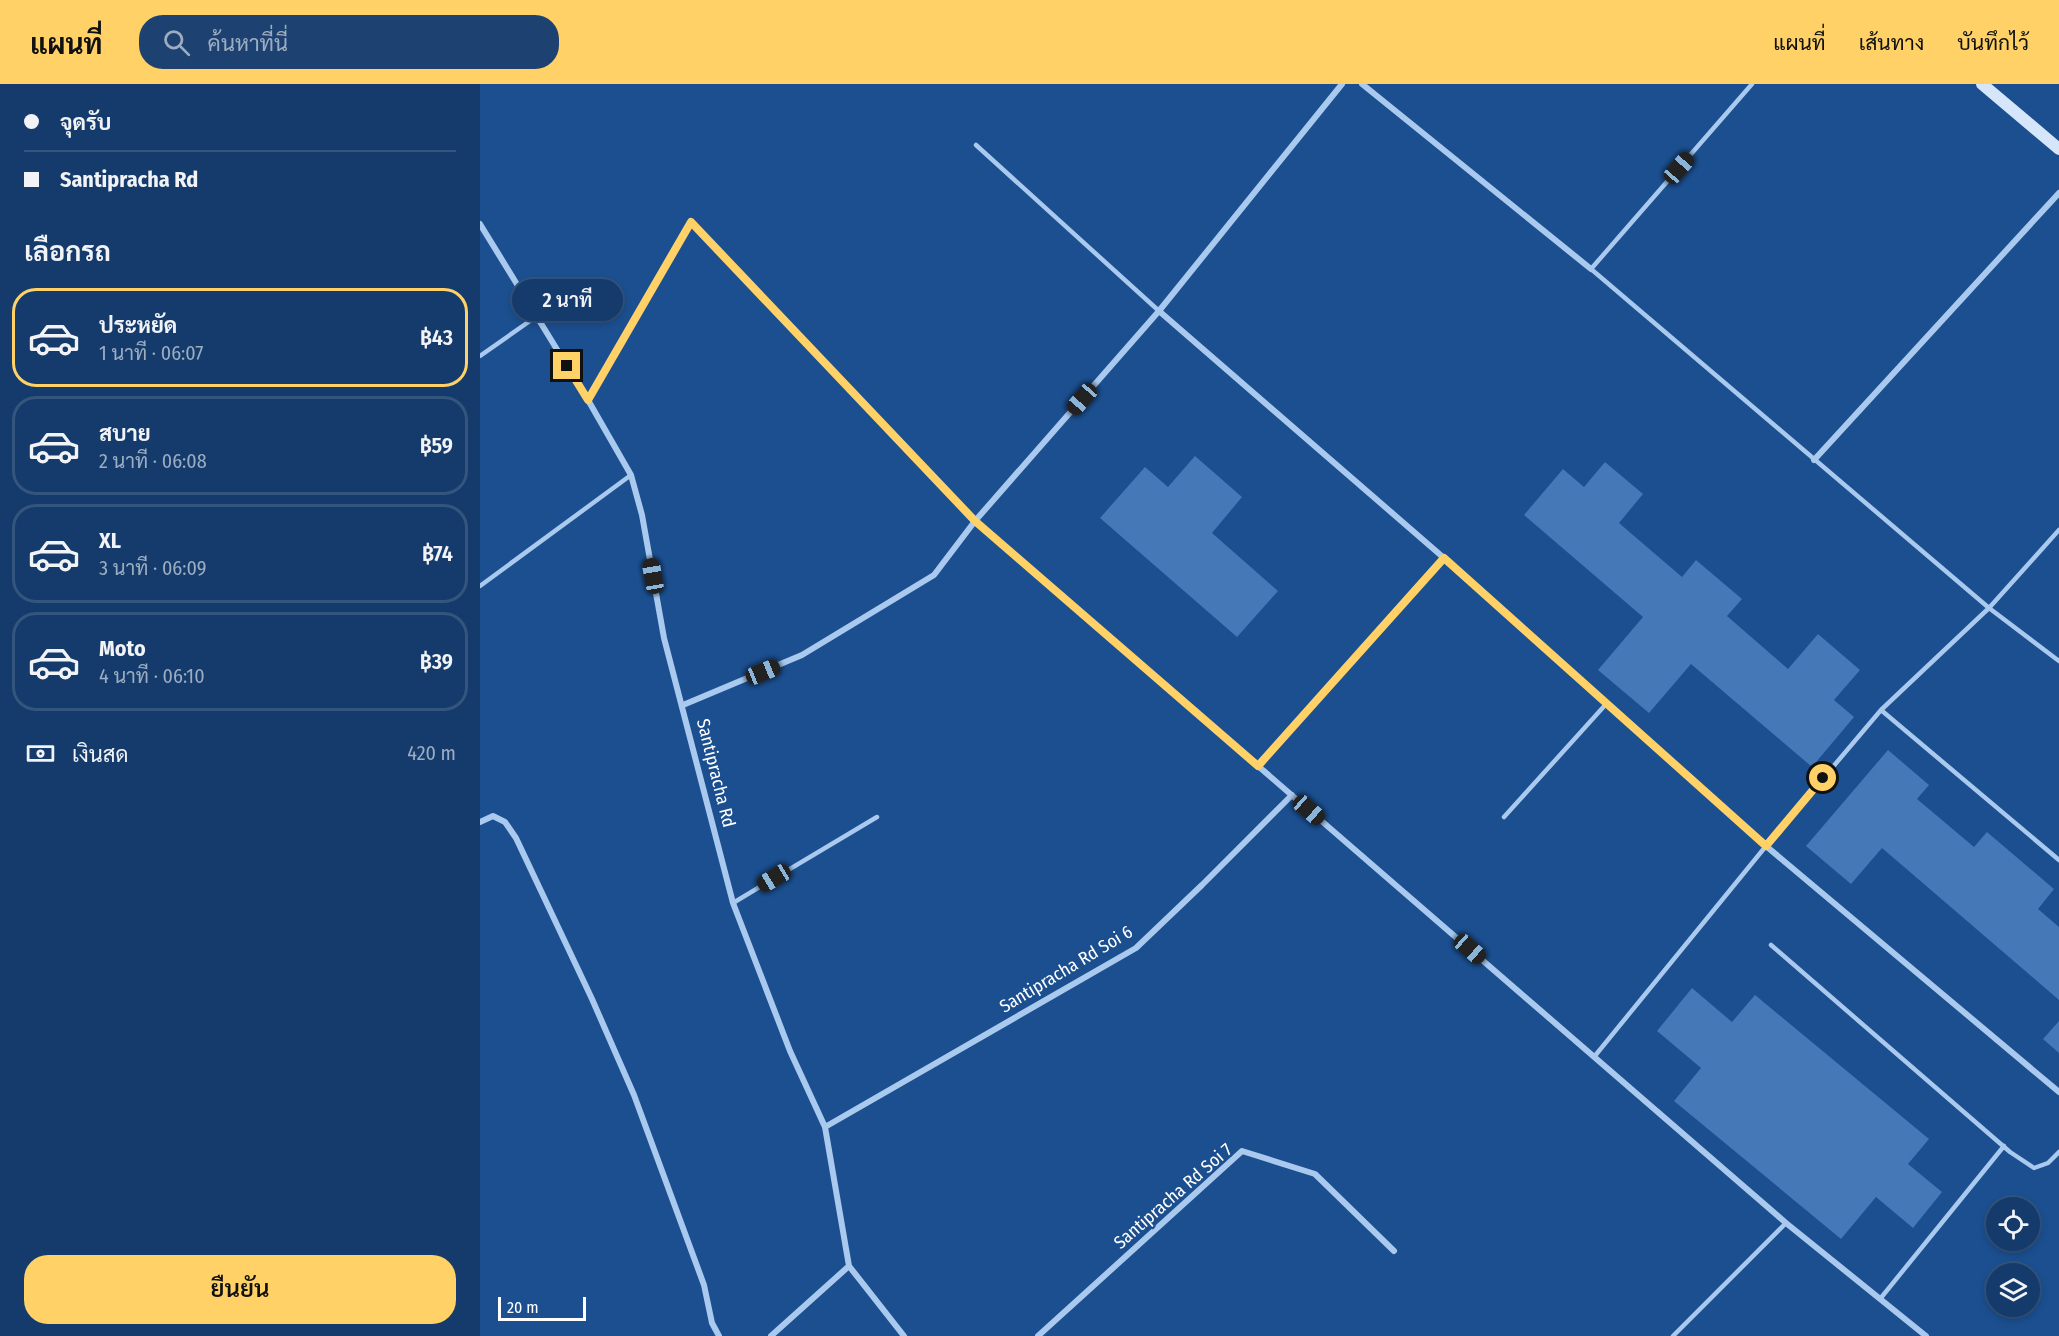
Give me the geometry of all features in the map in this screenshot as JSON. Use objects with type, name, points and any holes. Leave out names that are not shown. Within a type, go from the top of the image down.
[{"type":"main road","points":[[1983,84],[2059,149]]},
{"type":"street","points":[[683,705],[802,655],[934,575],[975,521],[1159,311],[1342,84]]},
{"type":"street","points":[[1362,84],[1591,269]]},
{"type":"street","points":[[1814,460],[2059,193]]},
{"type":"street","points":[[588,400],[691,222],[975,521],[1786,1223],[1926,1336]]},
{"type":"street","name":"Santipracha Rd","points":[[480,224],[588,400],[631,475],[642,514],[664,638],[733,903],[790,1051],[825,1127],[849,1266],[904,1336]]},
{"type":"street","points":[[1159,311],[1444,558],[1766,846],[2059,1092]]},
{"type":"street","name":"Santipracha Rd Soi 6","points":[[825,1127],[1136,948],[1292,795]]},
{"type":"street","points":[[480,822],[493,816],[505,822],[516,838],[592,999],[634,1095],[704,1285],[712,1323],[718,1336]]},
{"type":"street","name":"Santipracha Rd Soi 7","points":[[1038,1336],[1242,1151],[1315,1174],[1394,1251]]},
{"type":"street","points":[[771,1336],[849,1266]]},
{"type":"lane","points":[[1752,84],[1591,269],[1989,608],[2059,661]]},
{"type":"lane","points":[[976,145],[1159,311]]},
{"type":"lane","points":[[480,356],[537,316]]},
{"type":"lane","points":[[480,586],[631,475]]},
{"type":"lane","points":[[1594,1057],[1766,846],[1881,710],[1989,608],[2059,530]]},
{"type":"lane","points":[[1258,766],[1444,558]]},
{"type":"lane","points":[[1504,817],[1607,703]]},
{"type":"lane","points":[[1881,710],[2059,860]]},
{"type":"lane","points":[[733,903],[877,817]]},
{"type":"lane","points":[[1771,945],[2004,1146],[2034,1168],[2048,1163],[2059,1152]]},
{"type":"lane","points":[[1880,1299],[2004,1146]]},
{"type":"lane","points":[[1673,1336],[1786,1223]]},
{"type":"building","points":[[1195,456],[1242,497],[1212,533],[1278,591],[1237,637],[1100,518],[1145,467],[1168,487]]},
{"type":"building","points":[[1605,462],[1643,494],[1619,523],[1682,577],[1696,560],[1742,599],[1727,616],[1788,669],[1818,634],[1860,670],[1834,700],[1854,717],[1812,767],[1691,664],[1649,713],[1598,670],[1643,617],[1524,515],[1563,469],[1584,487]]},
{"type":"building","points":[[1888,750],[1929,785],[1917,799],[1974,847],[1987,832],[2054,889],[2038,909],[2059,927],[2059,1000],[1882,848],[1851,884],[1806,846]]},
{"type":"building","points":[[1692,988],[1732,1022],[1755,995],[1929,1139],[1908,1164],[1942,1192],[1913,1228],[1876,1197],[1841,1239],[1674,1101],[1701,1068],[1657,1031]]},
{"type":"building","points":[[2059,1021],[2059,1053],[2043,1039]]},
{"type":"route","points":[[567,366],[588,400],[691,222],[975,521],[1258,766],[1444,558],[1766,846],[1823,778]]}]
